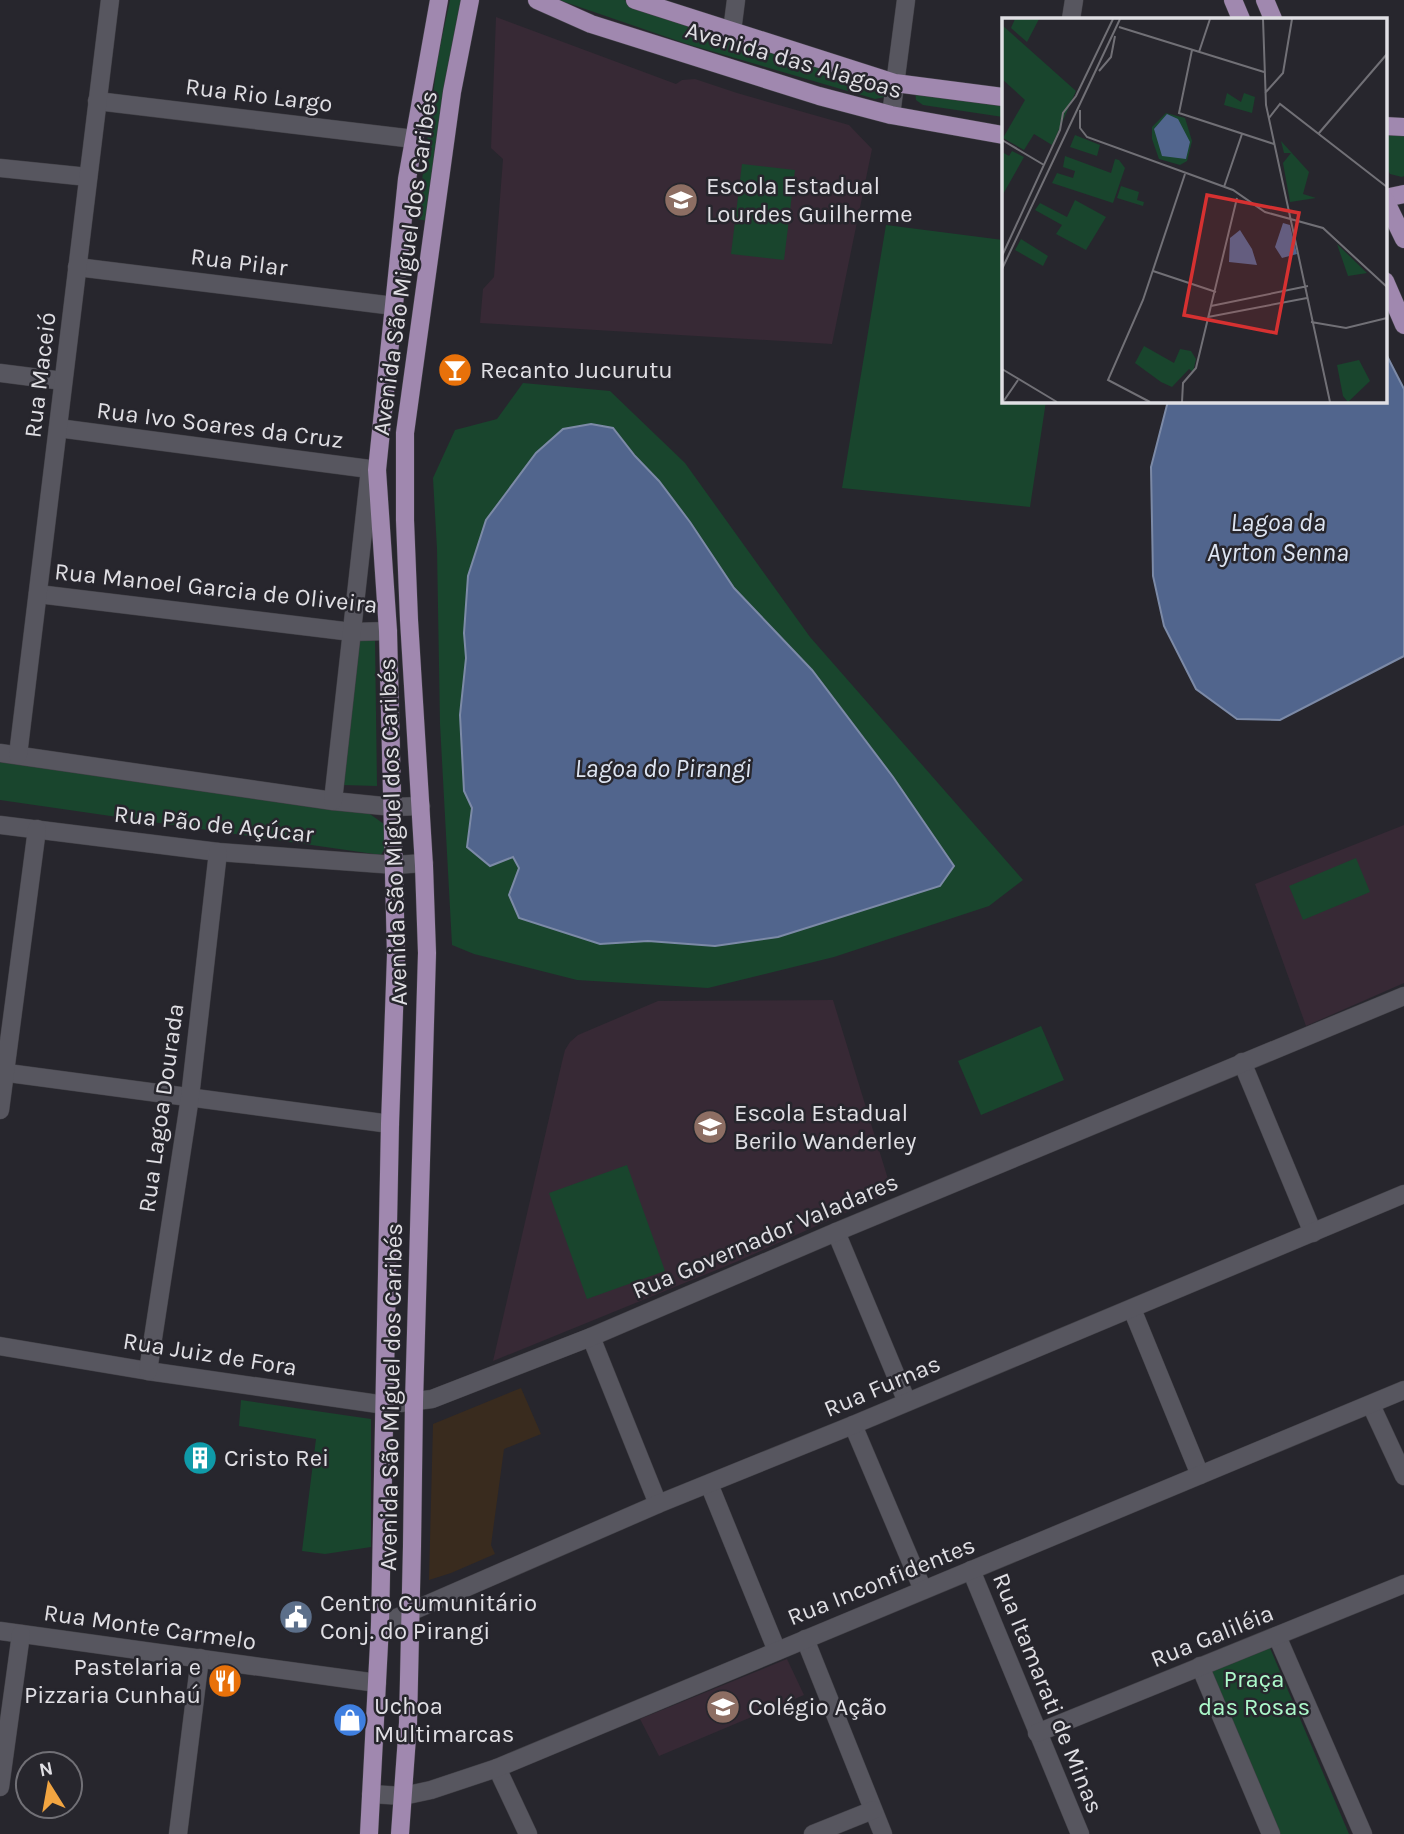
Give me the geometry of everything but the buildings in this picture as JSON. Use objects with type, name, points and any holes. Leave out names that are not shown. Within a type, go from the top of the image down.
[{"type":"main road","name":"Avenida São Miguel dos Caribés","points":[[369,1834],[380,1625],[396,955],[388,631],[373,470],[407,179],[439,0]]},
{"type":"main road","name":"Avenida São Miguel dos Caribés","points":[[400,1834],[408,1723],[427,953],[409,620],[405,433],[452,92],[470,0]]},
{"type":"main road","name":"Avenida das Alagoas","points":[[537,0],[591,24],[818,96],[891,115],[1002,135]]},
{"type":"main road","name":"Avenida das Alagoas","points":[[635,0],[895,83],[1002,97]]},
{"type":"main road","points":[[1233,0],[1241,18]]},
{"type":"main road","points":[[1265,0],[1273,18]]},
{"type":"main road","points":[[1386,126],[1404,127]]},
{"type":"main road","points":[[1386,199],[1404,194]]},
{"type":"main road","points":[[1386,201],[1404,239]]},
{"type":"main road","points":[[403,222],[434,227]]},
{"type":"main road","points":[[1386,283],[1404,325]]},
{"type":"street","name":"Rua Maceió","points":[[9,754],[38,594],[110,0]]},
{"type":"street","points":[[732,31],[736,0]]},
{"type":"street","points":[[891,115],[906,0]]},
{"type":"street","points":[[1071,18],[1074,0]]},
{"type":"street","name":"Rua Rio Largo","points":[[97,101],[414,139]]},
{"type":"street","points":[[0,168],[88,177]]},
{"type":"street","name":"Rua Pilar","points":[[78,267],[394,306]]},
{"type":"street","points":[[0,373],[63,381]]},
{"type":"street","name":"Rua Ivo Soares da Cruz","points":[[58,428],[373,470]]},
{"type":"street","name":"Avenida São Miguel dos Caribés","points":[[333,801],[373,470]]},
{"type":"street","name":"Rua Manoel Garcia de Oliveira","points":[[38,594],[352,632],[388,631]]},
{"type":"street","name":"Rua Pão de Açúcar","points":[[9,754],[333,801],[393,807],[421,806]]},
{"type":"street","name":"Rua Pão de Açúcar","points":[[0,825],[218,852],[395,865],[424,863]]},
{"type":"street","points":[[0,1110],[37,829]]},
{"type":"street","name":"Rua Lagoa Dourada","points":[[148,1371],[190,1097],[218,852]]},
{"type":"street","name":"Rua Governador Valadares","points":[[414,1402],[454,1391],[591,1337],[1404,996]]},
{"type":"street","points":[[1242,1062],[1313,1233]]},
{"type":"street","points":[[3,1072],[390,1124]]},
{"type":"street","name":"Rua Furnas","points":[[380,1625],[658,1504],[1404,1194]]},
{"type":"street","points":[[836,1232],[908,1402]]},
{"type":"street","points":[[1132,1309],[1200,1475]]},
{"type":"street","points":[[591,1337],[658,1504]]},
{"type":"street","name":"Rua Juiz de Fora","points":[[0,1346],[148,1371],[385,1405],[414,1402]]},
{"type":"street","name":"Rua Inconfidentes","points":[[371,1794],[403,1796],[431,1790],[498,1768],[1404,1390]]},
{"type":"street","points":[[1371,1405],[1404,1476]]},
{"type":"street","points":[[853,1425],[923,1590]]},
{"type":"street","points":[[709,1484],[777,1651]]},
{"type":"street","name":"Rua Itamarati de Minas","points":[[971,1570],[1080,1834]]},
{"type":"street","name":"Rua Galiléia","points":[[1037,1733],[1404,1584]]},
{"type":"street","name":"Rua Monte Carmelo","points":[[0,1631],[377,1683]]},
{"type":"street","points":[[0,1787],[21,1634]]},
{"type":"street","points":[[1277,1636],[1363,1834]]},
{"type":"street","points":[[805,1639],[883,1834]]},
{"type":"street","points":[[178,1834],[200,1658]]},
{"type":"street","points":[[1200,1666],[1271,1834]]},
{"type":"street","points":[[498,1768],[528,1834]]},
{"type":"street","points":[[813,1834],[873,1810]]},
{"type":"shaded area","name":"Escola Estadual Lourdes Guilherme","points":[[496,17],[676,84],[682,80],[695,79],[849,125],[872,149],[832,344],[480,323],[483,289],[494,277],[503,159],[491,148]]},
{"type":"shaded area","points":[[1404,825],[1404,983],[1306,1026],[1255,884]]},
{"type":"shaded area","name":"Escola Estadual Berilo Wanderley","points":[[833,1000],[892,1192],[736,1262],[493,1361],[562,1062],[570,1042],[578,1035],[658,1001]]},
{"type":"shaded area","points":[[521,1388],[541,1434],[504,1449],[491,1545],[495,1554],[429,1580],[433,1424]]},
{"type":"shaded area","name":"Colégio Ação","points":[[787,1659],[804,1695],[659,1756],[640,1719]]},
{"type":"green space","points":[[450,0],[464,0],[428,221],[417,219],[438,56]]},
{"type":"green space","points":[[559,0],[624,0],[886,82],[889,90],[885,97],[875,99],[687,44]]},
{"type":"green space","points":[[915,90],[1002,100],[1002,117],[923,105],[916,100]]},
{"type":"green space","points":[[1386,128],[1404,129],[1404,176],[1390,174],[1386,166]]},
{"type":"green space","points":[[742,164],[795,170],[784,260],[731,254]]},
{"type":"green space","points":[[886,225],[1002,240],[1002,402],[1046,402],[1030,507],[842,488]]},
{"type":"green space","name":"Lagoa do Pirangi","points":[[523,383],[610,391],[685,463],[810,637],[1023,880],[989,906],[834,957],[708,988],[577,980],[474,954],[452,945],[440,724],[433,478],[455,430],[497,419]]},
{"type":"green space","points":[[355,639],[375,640],[377,786],[343,785]]},
{"type":"green space","points":[[0,762],[367,812],[384,824],[386,846],[381,855],[0,800]]},
{"type":"green space","points":[[1356,858],[1370,892],[1303,920],[1289,886]]},
{"type":"green space","points":[[1041,1026],[1064,1080],[981,1115],[958,1061]]},
{"type":"green space","points":[[627,1165],[665,1271],[587,1299],[549,1193]]},
{"type":"green space","points":[[241,1400],[371,1419],[371,1547],[325,1554],[302,1551],[316,1439],[239,1426]]},
{"type":"green space","name":"Praça das Rosas","points":[[1270,1648],[1349,1834],[1280,1834],[1209,1671]]},
{"type":"water","name":"Lagoa da Ayrton Senna","points":[[1386,354],[1404,389],[1404,656],[1280,720],[1237,719],[1196,689],[1164,626],[1153,576],[1151,467],[1168,402],[1386,402]]},
{"type":"water","name":"Lagoa do Pirangi","points":[[591,424],[613,428],[659,481],[734,588],[812,670],[893,777],[954,866],[940,886],[778,937],[715,946],[648,941],[600,944],[519,918],[509,895],[519,868],[513,857],[490,866],[467,847],[472,808],[464,791],[460,715],[466,658],[464,633],[468,576],[486,520],[536,453],[563,429]]},
{"type":"place","name":"Escola Estadual Lourdes Guilherme","points":[[681,200]]},
{"type":"place","name":"Recanto Jucurutu","points":[[455,370]]},
{"type":"place","name":"Escola Estadual Berilo Wanderley","points":[[710,1127]]},
{"type":"place","name":"Cristo Rei","points":[[200,1458]]},
{"type":"place","name":"Centro Cumunitário Conj. do Pirangi","points":[[296,1617]]},
{"type":"place","name":"Pastelaria e Pizzaria Cunhaú","points":[[225,1681]]},
{"type":"place","name":"Colégio Ação","points":[[723,1707]]},
{"type":"place","name":"Uchoa Multimarcas","points":[[350,1720]]}]
